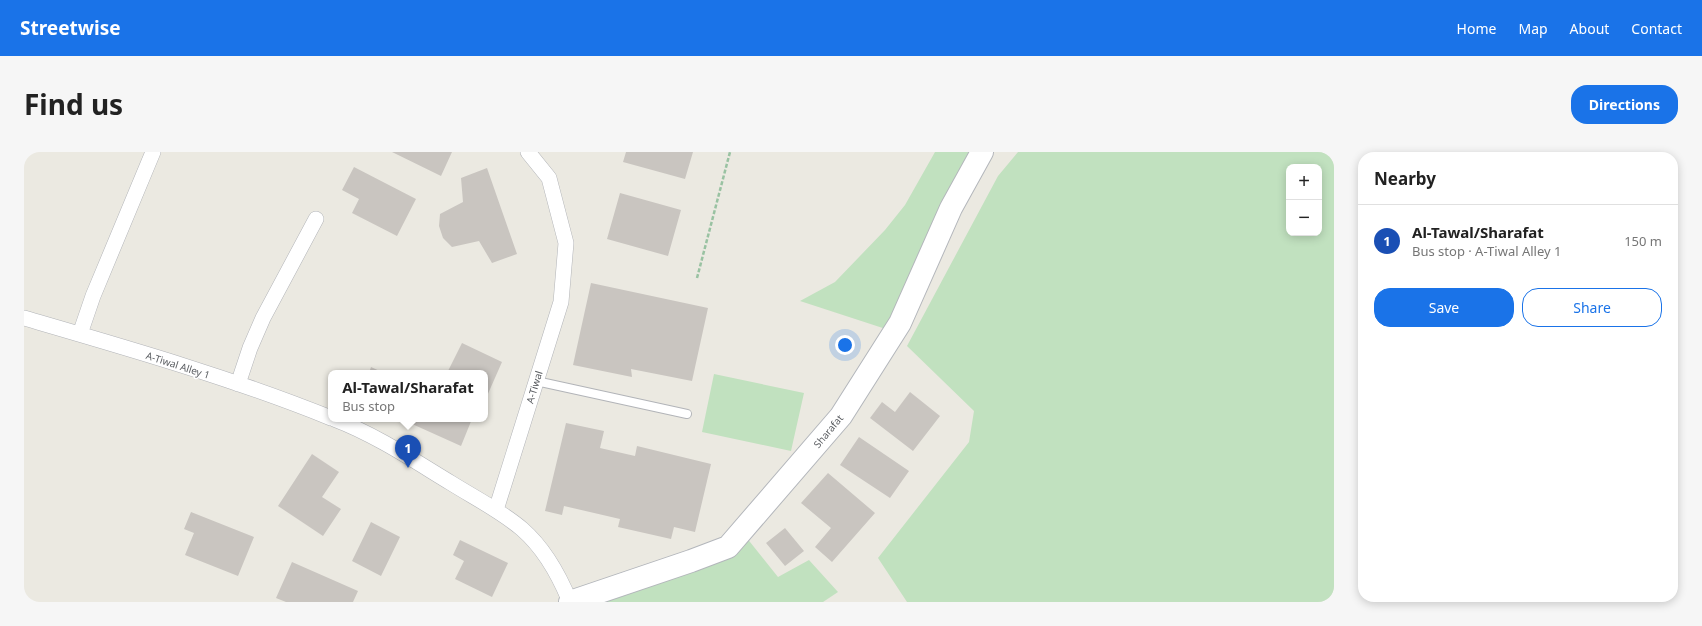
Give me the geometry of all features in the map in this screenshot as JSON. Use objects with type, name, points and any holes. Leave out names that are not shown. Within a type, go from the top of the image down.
[{"type":"street","points":[[80,334],[153,152]]},
{"type":"street","name":"A-Tiwal","points":[[496,510],[561,302],[566,242],[549,178],[528,152]]},
{"type":"street","name":"Sharafat","points":[[570,602],[728,547],[841,416],[900,323],[951,208],[982,152]]},
{"type":"street","points":[[238,384],[250,348],[263,318],[316,219]]},
{"type":"street","name":"A-Tiwal Alley 1","points":[[24,318],[80,334],[238,384],[294,403],[328,417]]},
{"type":"street","points":[[340,422],[391,446],[496,510],[523,530],[548,557],[570,602]]},
{"type":"lane","points":[[536,382],[687,414]]},
{"type":"path","points":[[697,278],[730,152]]},
{"type":"green space","points":[[935,152],[976,152],[895,332],[800,301],[835,282],[885,230],[905,205]]},
{"type":"green space","points":[[1018,152],[1334,152],[1334,602],[907,602],[878,558],[969,442],[974,411],[907,346],[998,176]]},
{"type":"green space","points":[[714,374],[804,393],[791,451],[702,432]]},
{"type":"green space","points":[[746,537],[778,577],[809,560],[838,592],[823,602],[603,602]]},
{"type":"building","points":[[392,152],[452,152],[441,176]]},
{"type":"building","points":[[626,152],[693,152],[685,179],[623,162]]},
{"type":"building","points":[[354,167],[416,199],[397,236],[352,213],[359,199],[342,190]]},
{"type":"building","points":[[487,168],[517,254],[492,263],[479,241],[452,247],[443,238],[439,226],[440,214],[463,202],[461,178]]},
{"type":"building","points":[[620,193],[681,210],[668,256],[607,239]]},
{"type":"building","points":[[591,283],[708,308],[692,381],[631,369],[632,377],[573,365]]},
{"type":"building","points":[[462,343],[502,362],[488,394],[488,370],[448,370]]},
{"type":"building","points":[[371,367],[378,370],[370,370]]},
{"type":"building","points":[[910,392],[940,416],[913,451],[870,418],[882,402],[895,412]]},
{"type":"building","points":[[408,422],[471,422],[461,446]]},
{"type":"building","points":[[566,423],[604,431],[600,448],[635,456],[637,446],[711,464],[695,532],[674,527],[671,539],[618,527],[620,519],[564,506],[562,515],[545,511]]},
{"type":"building","points":[[859,437],[909,471],[890,498],[840,465]]},
{"type":"building","points":[[312,454],[339,472],[322,497],[341,509],[323,536],[278,506]]},
{"type":"building","points":[[828,473],[875,513],[832,562],[815,547],[831,528],[801,503]]},
{"type":"building","points":[[191,512],[254,537],[238,576],[185,555],[194,533],[184,529]]},
{"type":"building","points":[[371,522],[400,537],[381,576],[352,561]]},
{"type":"building","points":[[785,528],[804,551],[785,566],[766,543]]},
{"type":"building","points":[[460,540],[508,563],[492,597],[455,579],[464,561],[453,555]]},
{"type":"building","points":[[292,562],[358,591],[353,602],[286,602],[276,598]]},
{"type":"place","name":"Al-Tawal/Sharafat","points":[[408,468]]}]
